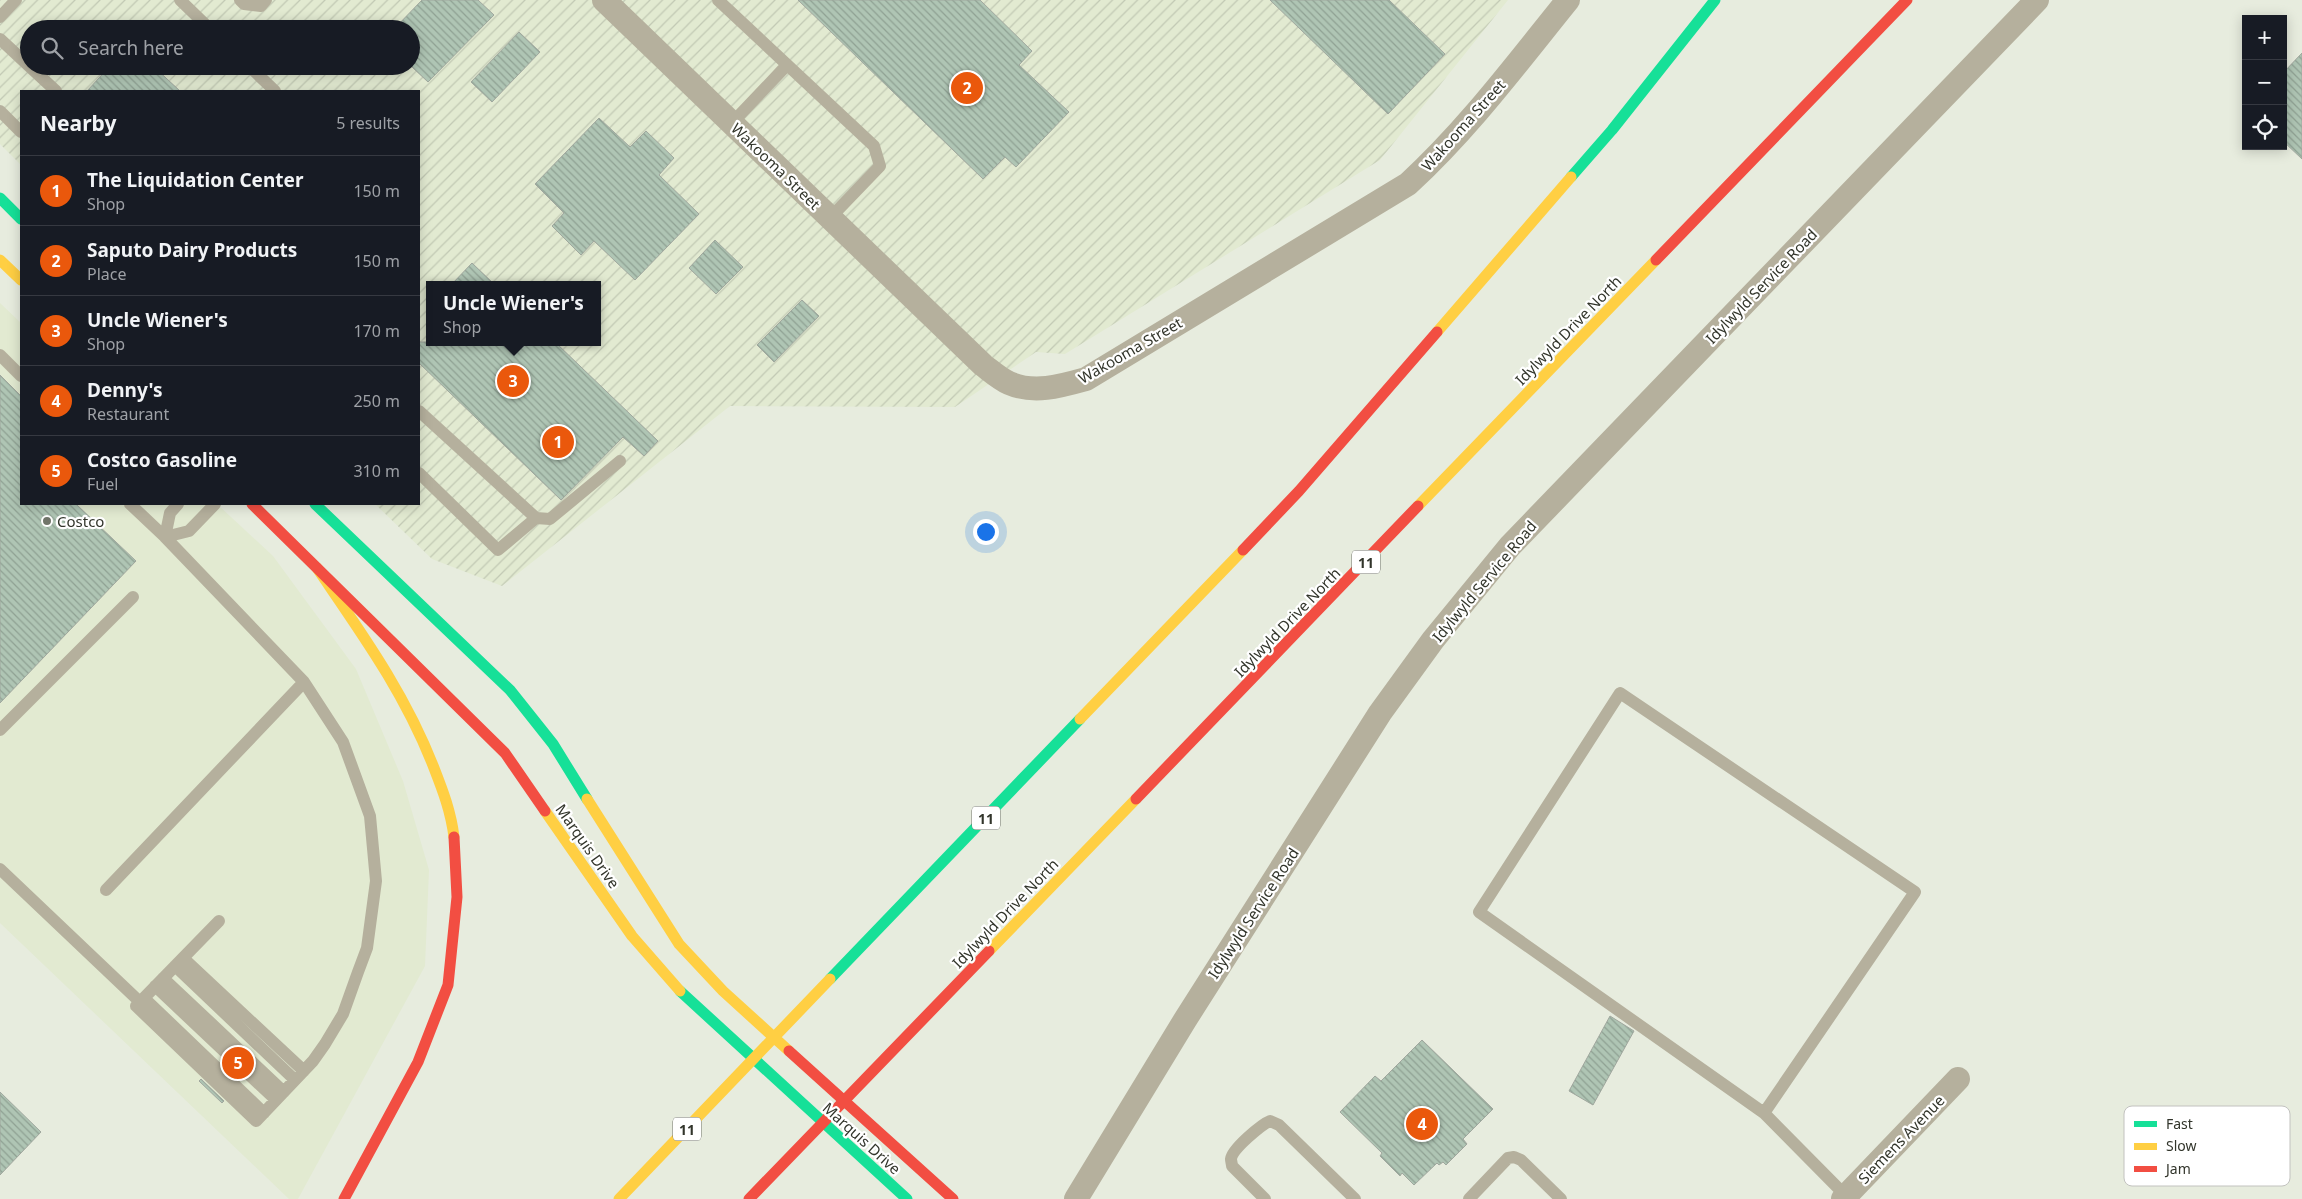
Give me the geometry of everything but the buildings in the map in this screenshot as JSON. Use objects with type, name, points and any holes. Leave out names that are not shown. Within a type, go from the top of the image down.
[{"type":"main road","name":"11","points":[[619,1199],[755,1060],[1299,491],[1612,130],[1715,0]]},
{"type":"main road","name":"Idylwyld Drive North","points":[[749,1199],[1907,0]]},
{"type":"main road","points":[[0,198],[20,218]]},
{"type":"main road","points":[[0,260],[20,279]]},
{"type":"main road","name":"Marquis Drive","points":[[253,505],[505,753],[632,936],[683,994],[907,1199]]},
{"type":"main road","name":"Marquis Drive","points":[[317,505],[510,690],[553,744],[678,944],[701,970],[953,1199]]},
{"type":"main road","points":[[317,568],[390,674],[423,740],[451,812],[456,851],[457,897],[448,985],[418,1062],[344,1199]]},
{"type":"street","name":"Wakooma Street","points":[[604,0],[965,348],[1009,383],[1037,389],[1086,379],[1408,184],[1468,124],[1568,0]]},
{"type":"street","name":"Idylwyld Service Road","points":[[1076,1199],[1185,1020],[1380,712],[1462,605],[1510,546],[2036,0]]},
{"type":"street","name":"Siemens Avenue","points":[[1844,1197],[1958,1079]]},
{"type":"lane","points":[[0,17],[16,0]]},
{"type":"lane","points":[[180,0],[201,20]]},
{"type":"lane","points":[[240,0],[244,4],[261,6],[266,0]]},
{"type":"lane","points":[[718,0],[874,146],[880,166],[830,218]]},
{"type":"lane","points":[[0,39],[20,58]]},
{"type":"lane","points":[[732,123],[788,65]]},
{"type":"lane","points":[[39,75],[55,90]]},
{"type":"lane","points":[[258,75],[274,90]]},
{"type":"lane","points":[[0,111],[20,131]]},
{"type":"lane","points":[[0,355],[20,375]]},
{"type":"lane","points":[[420,412],[536,518],[550,519],[620,461]]},
{"type":"lane","points":[[420,474],[498,550],[536,518]]},
{"type":"lane","points":[[0,869],[264,1113],[326,1044],[342,1014],[367,948],[376,881],[370,816],[343,742],[304,682],[165,537],[131,505]]},
{"type":"lane","points":[[165,537],[170,513],[177,505]]},
{"type":"lane","points":[[165,537],[188,531],[214,505]]},
{"type":"lane","points":[[0,730],[133,597]]},
{"type":"lane","points":[[106,890],[304,682]]},
{"type":"lane","points":[[1764,1113],[1915,892],[1620,693],[1478,912],[1764,1113],[1844,1197]]},
{"type":"lane","points":[[142,1000],[219,921]]},
{"type":"lane","points":[[179,962],[299,1075]]},
{"type":"lane","points":[[159,982],[280,1096]]},
{"type":"lane","points":[[1265,1199],[1232,1166],[1230,1160],[1233,1153],[1263,1124],[1270,1121],[1279,1125],[1356,1199]]},
{"type":"lane","points":[[1469,1199],[1508,1158],[1514,1157],[1521,1160],[1561,1199]]},
{"type":"shaded area","points":[[0,0],[1508,0],[1380,160],[1065,354],[1036,352],[955,407],[730,406],[502,586],[432,559],[376,505],[420,505],[420,90],[20,90],[20,164],[0,144]]},
{"type":"shaded area","points":[[0,303],[20,322],[20,505],[218,505],[273,556],[356,669],[403,781],[429,870],[425,966],[298,1199],[289,1199],[0,923]]},
{"type":"traffic: fast","points":[[1571,177],[1612,130],[1715,0]]},
{"type":"traffic: fast","points":[[0,198],[20,218]]},
{"type":"traffic: fast","points":[[316,505],[510,690],[553,744],[587,799]]},
{"type":"traffic: fast","points":[[830,979],[1080,719]]},
{"type":"traffic: fast","points":[[680,991],[907,1199]]},
{"type":"traffic: slow","points":[[1437,332],[1571,177]]},
{"type":"traffic: slow","points":[[0,260],[20,279]]},
{"type":"traffic: slow","points":[[1418,506],[1656,260]]},
{"type":"traffic: slow","points":[[1080,719],[1243,550]]},
{"type":"traffic: slow","points":[[317,568],[382,665],[410,714],[449,810],[454,837]]},
{"type":"traffic: slow","points":[[587,799],[679,944],[723,991],[789,1051]]},
{"type":"traffic: slow","points":[[989,951],[1136,799]]},
{"type":"traffic: slow","points":[[545,811],[632,936],[680,991]]},
{"type":"traffic: slow","points":[[619,1199],[830,979]]},
{"type":"traffic: jam","points":[[1656,260],[1907,0]]},
{"type":"traffic: jam","points":[[1243,550],[1299,491],[1437,332]]},
{"type":"traffic: jam","points":[[253,505],[505,753],[545,811]]},
{"type":"traffic: jam","points":[[1136,799],[1418,506]]},
{"type":"traffic: jam","points":[[344,1199],[418,1062],[448,985],[457,897],[454,837]]},
{"type":"traffic: jam","points":[[749,1199],[989,951]]},
{"type":"traffic: jam","points":[[789,1051],[953,1199]]},
{"type":"place","name":"Saputo Dairy Products","points":[[967,88]]},
{"type":"place","name":"Uncle Wiener's","points":[[513,381]]},
{"type":"place","name":"The Liquidation Center","points":[[558,442]]},
{"type":"place","name":"Costco","points":[[47,521]]},
{"type":"place","name":"Costco Gasoline","points":[[238,1063]]},
{"type":"place","name":"Denny's","points":[[1422,1124]]}]
